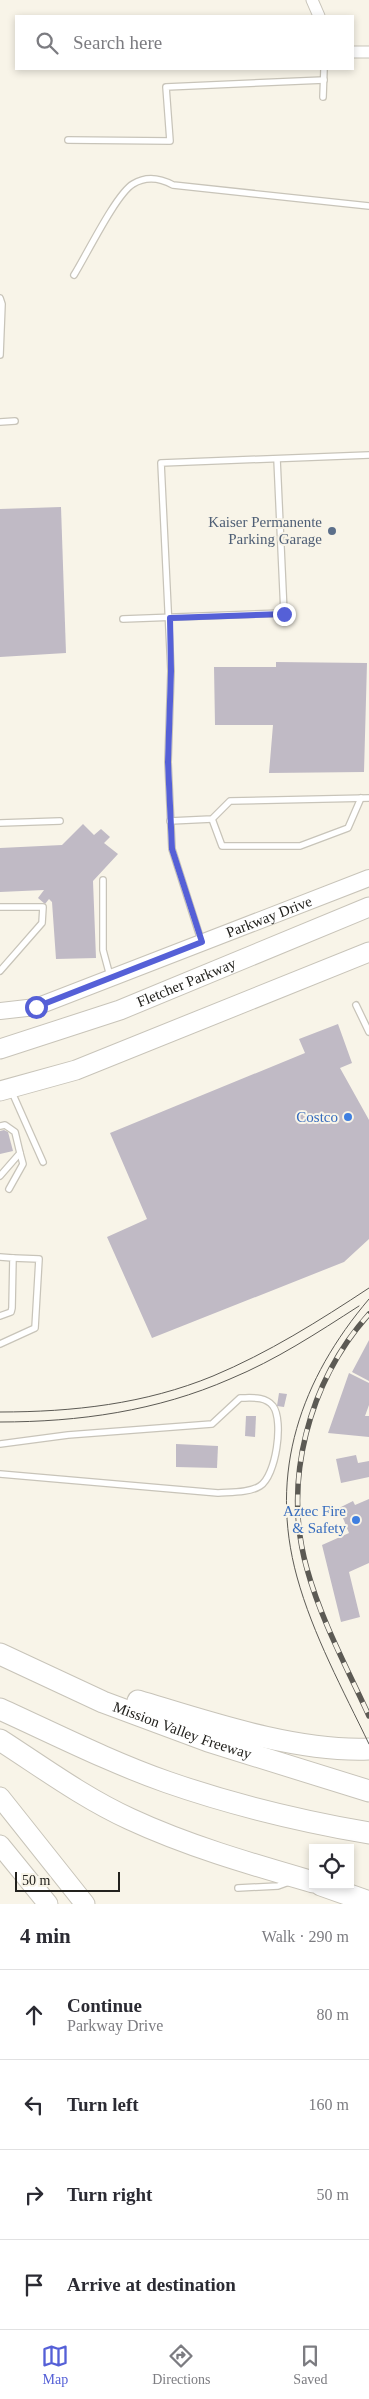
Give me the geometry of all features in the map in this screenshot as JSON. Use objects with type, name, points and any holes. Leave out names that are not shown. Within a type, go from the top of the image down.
[{"type":"highway","points":[[8,1659],[171,1711],[274,1738],[315,1746],[369,1749]]},
{"type":"highway","name":"Mission Valley Freeway","points":[[8,1659],[103,1702],[208,1741],[369,1791]]},
{"type":"highway","points":[[0,1709],[79,1745],[166,1781],[276,1815],[369,1833]]},
{"type":"highway","points":[[0,1740],[90,1797],[129,1819],[187,1842],[304,1880]]},
{"type":"highway","points":[[332,1889],[369,1902]]},
{"type":"main road","name":"Fletcher Parkway","points":[[0,1049],[120,1010],[369,907]]},
{"type":"main road","points":[[5,1089],[76,1070],[369,952]]},
{"type":"main road","points":[[0,1797],[85,1904]]},
{"type":"main road","points":[[0,1845],[48,1904]]},
{"type":"street","points":[[312,0],[319,15]]},
{"type":"street","points":[[354,52],[369,52]]},
{"type":"street","name":"Parkway Drive","points":[[0,1011],[36,1007],[369,878]]},
{"type":"lane","points":[[323,97],[324,70]]},
{"type":"lane","points":[[68,140],[170,141],[166,87],[324,80]]},
{"type":"lane","points":[[74,275],[124,190],[140,181],[157,179],[173,185],[369,206]]},
{"type":"lane","points":[[0,298],[2,304],[0,355]]},
{"type":"lane","points":[[0,422],[15,421]]},
{"type":"lane","points":[[202,942],[172,849],[168,762],[171,671],[170,618],[161,463],[369,455]]},
{"type":"lane","points":[[123,619],[284,614],[277,459]]},
{"type":"lane","points":[[212,819],[222,846],[300,846],[348,828],[361,798]]},
{"type":"lane","points":[[170,821],[212,819],[230,801],[369,798]]},
{"type":"lane","points":[[0,823],[60,821]]},
{"type":"lane","points":[[104,880],[103,950],[110,978]]},
{"type":"lane","points":[[0,907],[43,907],[42,923],[0,971]]},
{"type":"lane","points":[[356,1005],[369,1032]]},
{"type":"lane","points":[[5,1089],[43,1162]]},
{"type":"lane","points":[[0,1126],[5,1125],[15,1132],[23,1164],[10,1189]]},
{"type":"lane","points":[[0,1176],[20,1152]]},
{"type":"lane","points":[[0,1257],[39,1259],[36,1328],[0,1344]]},
{"type":"lane","points":[[0,1316],[11,1312],[12,1308],[13,1258]]},
{"type":"lane","points":[[0,1444],[68,1435],[212,1424],[240,1398],[262,1398],[272,1405],[278,1418],[278,1435],[270,1475],[260,1487],[240,1492],[218,1493],[0,1474]]},
{"type":"lane","points":[[238,1888],[278,1886],[304,1880]]},
{"type":"building","points":[[61,507],[66,653],[0,657],[0,509]]},
{"type":"building","points":[[276,662],[367,663],[364,772],[269,773],[273,725],[215,725],[214,667],[276,667]]},
{"type":"building","points":[[83,824],[94,835],[101,829],[110,837],[104,843],[118,854],[93,881],[96,958],[56,959],[52,902],[49,899],[45,904],[38,898],[44,890],[0,892],[0,848],[62,845]]},
{"type":"building","points":[[338,1024],[352,1063],[340,1068],[369,1120],[369,1239],[344,1262],[152,1338],[107,1237],[147,1219],[110,1133],[305,1053],[299,1039]]},
{"type":"building","points":[[0,1131],[8,1132],[13,1151],[0,1154]]},
{"type":"building","points":[[369,1340],[369,1381],[352,1372]]},
{"type":"building","points":[[349,1373],[369,1383],[369,1405],[365,1416],[369,1416],[369,1437],[328,1433]]},
{"type":"building","points":[[279,1393],[287,1394],[284,1407],[277,1406]]},
{"type":"building","points":[[246,1416],[256,1416],[255,1437],[245,1436]]},
{"type":"building","points":[[176,1444],[218,1446],[217,1468],[176,1467]]},
{"type":"building","points":[[356,1455],[358,1463],[369,1461],[369,1477],[341,1483],[336,1459]]},
{"type":"building","points":[[369,1499],[369,1563],[349,1572],[360,1617],[341,1622],[322,1545],[349,1533],[339,1508],[353,1501],[355,1505]]},
{"type":"tram line","points":[[0,1412],[82,1408],[135,1400],[187,1386],[233,1367],[273,1347],[369,1288]]},
{"type":"tram line","points":[[369,1299],[345,1330],[325,1361],[309,1394],[297,1429],[289,1464],[286,1501],[289,1538],[297,1577],[311,1620],[369,1744]]},
{"type":"tram line","points":[[0,1422],[88,1417],[146,1407],[202,1390],[264,1363],[359,1306]]},
{"type":"railway","points":[[369,1314],[348,1341],[330,1370],[316,1401],[306,1434],[300,1467],[298,1501],[300,1536],[313,1588],[335,1644],[369,1716]]},
{"type":"place","name":"Kaiser Permanente Parking Garage","points":[[332,531]]},
{"type":"place","name":"Costco","points":[[348,1117]]},
{"type":"place","name":"Aztec Fire & Safety","points":[[356,1520]]},
{"type":"route","points":[[36,1007],[202,942],[172,849],[168,762],[171,671],[170,618],[284,614]]}]
